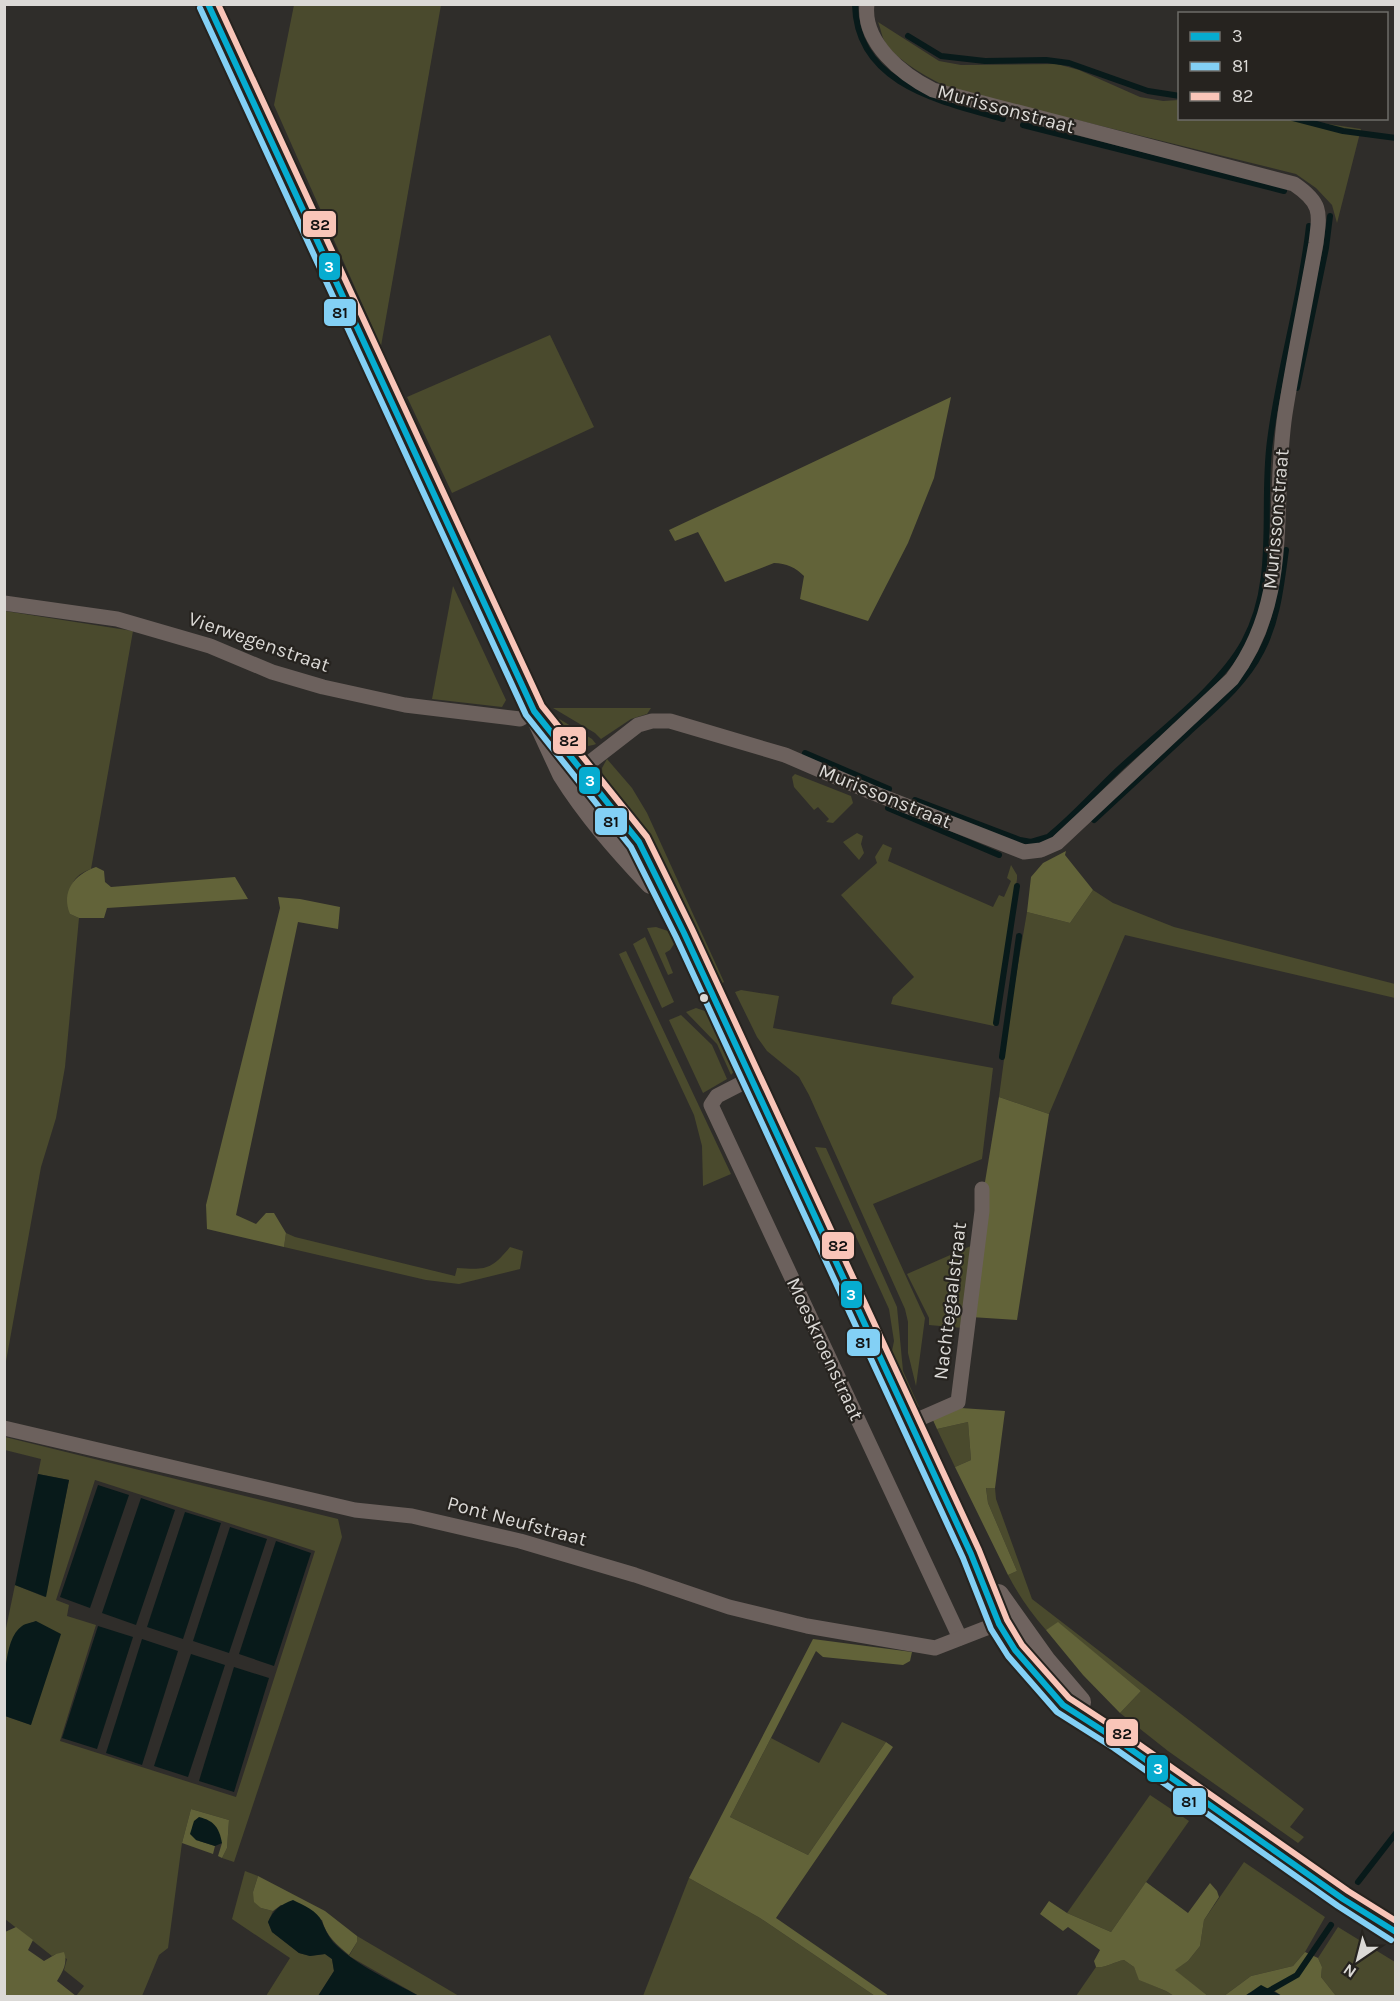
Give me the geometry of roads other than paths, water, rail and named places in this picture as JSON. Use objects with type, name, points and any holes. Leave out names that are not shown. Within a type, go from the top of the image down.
[{"type":"main road","points":[[208,4],[534,711],[572,772],[578,798],[669,901],[971,1554],[1006,1621],[1119,1741],[1343,1899],[1395,1932]]},
{"type":"street","name":"Murissonstraat","points":[[572,772],[638,725],[652,721],[670,721],[784,755],[871,792],[1024,852],[1031,852],[1057,843],[1232,679],[1248,655],[1263,623],[1277,551],[1280,461],[1285,415],[1316,243],[1319,217],[1315,201],[1294,184],[1275,178],[933,90],[906,75],[880,47],[868,23],[867,4]]},
{"type":"street","name":"Vierwegenstraat","points":[[4,603],[117,620],[210,646],[272,672],[323,687],[405,705],[520,718],[534,711]]},
{"type":"street","name":"Moeskroenstraat","points":[[752,1078],[717,1096],[711,1105],[960,1638]]},
{"type":"street","name":"Nachtegaalstraat","points":[[910,1423],[958,1402],[982,1211],[982,1189]]},
{"type":"street","name":"Pont Neufstraat","points":[[4,1428],[356,1510],[412,1516],[520,1541],[635,1575],[729,1607],[807,1626],[935,1648],[1006,1621]]},
{"type":"waterway","points":[[855,5],[859,32],[870,54],[886,71],[906,85],[929,96],[1003,119]]},
{"type":"waterway","points":[[908,36],[941,56],[985,61],[1046,60],[1069,63],[1148,91],[1178,96]]},
{"type":"waterway","points":[[1301,120],[1343,131],[1396,138]]},
{"type":"waterway","points":[[1023,125],[1284,191]]},
{"type":"waterway","points":[[1297,388],[1326,248],[1330,216]]},
{"type":"waterway","points":[[915,800],[1020,840],[1031,842],[1048,837],[1117,771],[1186,710],[1233,659],[1255,618],[1261,594],[1265,569],[1270,441],[1309,226]]},
{"type":"waterway","points":[[1094,820],[1218,705],[1238,685],[1254,664],[1271,627],[1278,602],[1286,550]]},
{"type":"waterway","points":[[805,753],[889,789]]},
{"type":"waterway","points":[[888,808],[999,855]]},
{"type":"waterway","points":[[996,1023],[1017,886]]},
{"type":"waterway","points":[[1002,1057],[1019,936]]},
{"type":"waterway","points":[[1358,1882],[1396,1833]]},
{"type":"waterway","points":[[1260,1996],[1297,1975],[1331,1925]]}]
